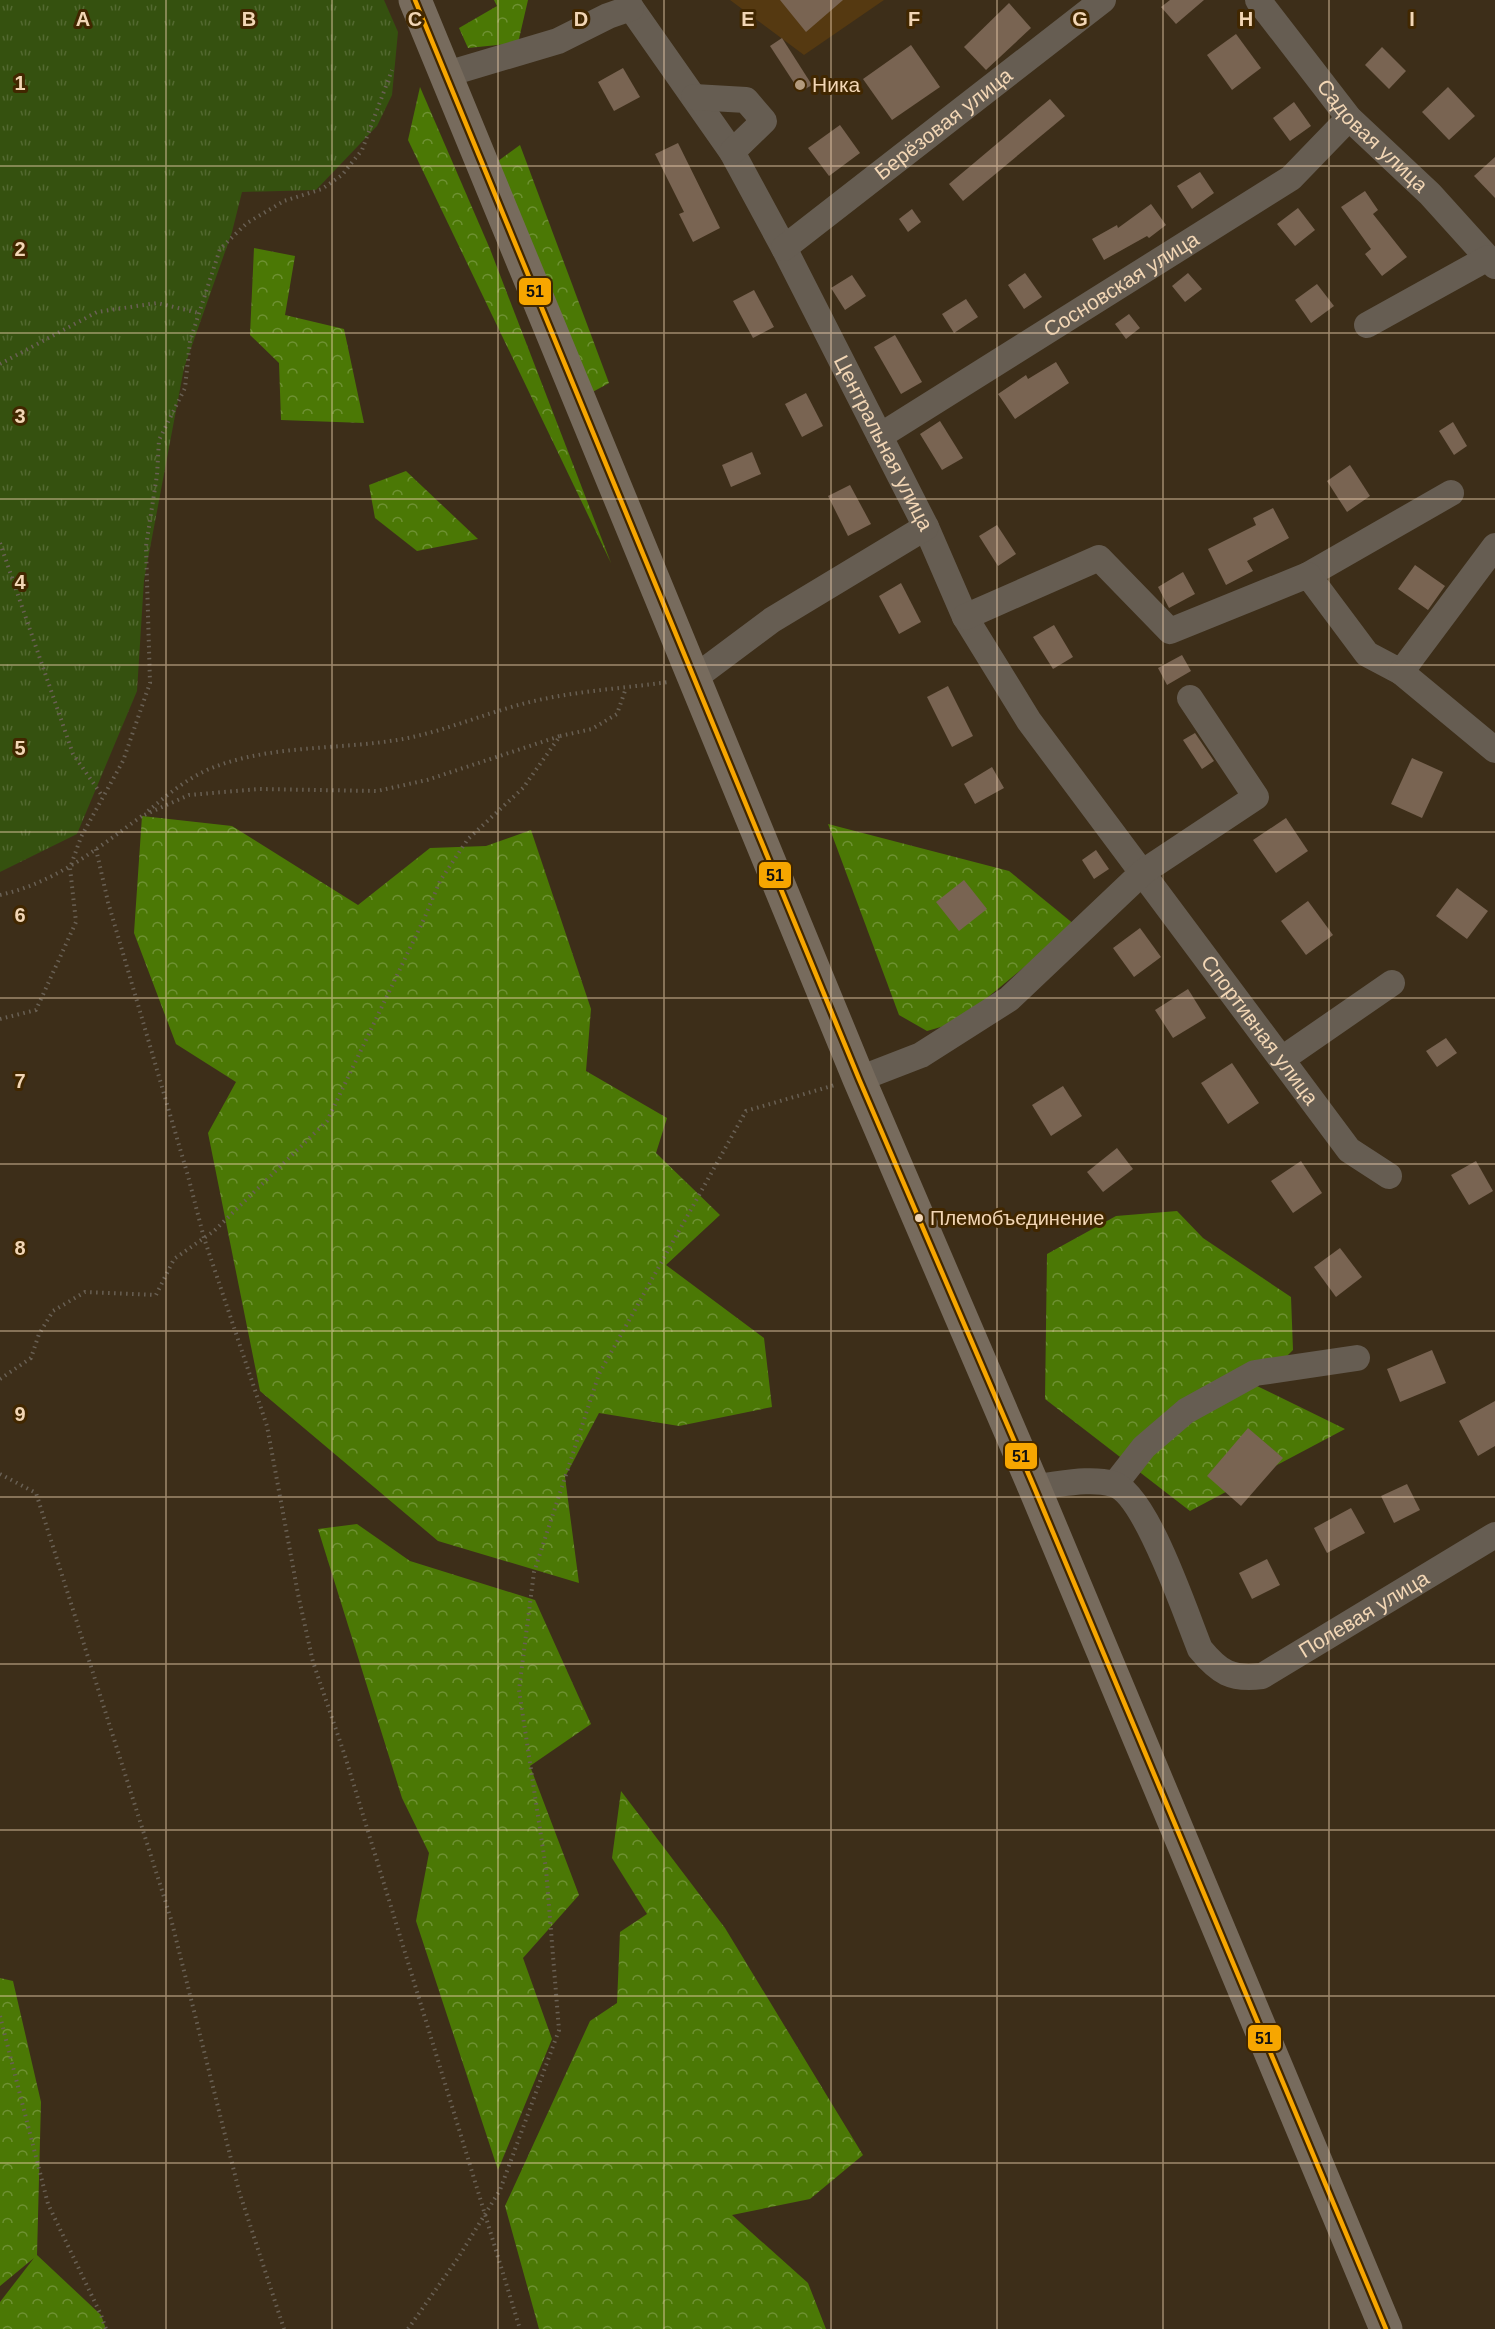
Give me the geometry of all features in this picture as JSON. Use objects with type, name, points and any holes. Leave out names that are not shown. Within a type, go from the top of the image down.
[{"type":"main road","points":[[415,0],[859,1079],[1034,1487],[1386,2329]]},
{"type":"street","name":"Берёзовая улица","points":[[784,248],[1103,0]]},
{"type":"street","name":"Садовая улица","points":[[1258,0],[1349,118],[1430,194],[1491,262]]},
{"type":"street","points":[[447,74],[558,41],[618,6]]},
{"type":"street","name":"Центральная улица","points":[[618,6],[694,97],[732,152],[784,248],[926,527],[965,617],[1029,721],[1143,872]]},
{"type":"street","points":[[694,97],[746,100],[764,121],[732,152]]},
{"type":"street","name":"Сосновская улица","points":[[880,436],[1292,178],[1349,118]]},
{"type":"street","points":[[1366,326],[1491,262]]},
{"type":"street","points":[[965,617],[1099,558],[1170,631],[1308,574],[1451,493]]},
{"type":"street","points":[[693,678],[772,620],[926,527]]},
{"type":"street","points":[[1401,672],[1495,546]]},
{"type":"street","points":[[1308,574],[1367,654],[1401,672],[1495,750]]},
{"type":"street","points":[[859,1079],[921,1055],[1009,999],[1143,872],[1256,797],[1190,698]]},
{"type":"street","name":"Спортивная улица","points":[[1143,872],[1349,1150],[1389,1176]]},
{"type":"street","points":[[1282,1059],[1392,983]]},
{"type":"street","points":[[1034,1487],[1082,1482],[1114,1484],[1144,1447],[1186,1411],[1255,1373],[1357,1358]]},
{"type":"street","name":"Полевая улица","points":[[1114,1484],[1136,1503],[1152,1529],[1200,1649],[1213,1665],[1230,1676],[1245,1678],[1262,1676],[1495,1535]]},
{"type":"path","points":[[0,1019],[36,1010],[76,922],[70,868],[81,837],[123,761],[150,683],[146,546],[157,475],[159,440],[185,388],[190,341],[220,249],[247,223],[284,201],[322,189],[342,175],[362,150],[392,70]]},
{"type":"path","points":[[0,364],[97,312],[157,303],[199,313]]},
{"type":"path","points":[[0,543],[73,754],[103,797]]},
{"type":"path","points":[[0,895],[21,890],[70,868],[178,787],[208,770],[280,751],[389,742],[442,731],[484,714],[537,701],[693,678]]},
{"type":"path","points":[[142,816],[189,795],[259,789],[377,791],[428,780],[560,736],[592,729],[616,714],[626,688]]},
{"type":"path","points":[[0,1379],[31,1358],[39,1334],[53,1311],[85,1292],[156,1295],[174,1259],[204,1238],[327,1121],[440,881],[468,839],[523,788],[560,736]]},
{"type":"path","points":[[96,849],[108,902],[204,1238],[267,1426],[313,1662],[398,1925],[520,2329]]},
{"type":"path","points":[[408,2329],[458,2258],[500,2190],[559,2030],[546,1869],[519,1690],[534,1572],[599,1374],[746,1111],[859,1079]]},
{"type":"path","points":[[0,1474],[36,1493],[171,1919],[239,2191],[284,2329]]},
{"type":"path","points":[[0,2016],[48,2204],[106,2329]]},
{"type":"shaded area","points":[[730,0],[884,0],[804,55]]},
{"type":"green space","points":[[0,0],[384,0],[398,32],[392,95],[377,126],[316,190],[242,192],[232,232],[184,368],[144,580],[137,691],[77,834],[0,872]]},
{"type":"green space","points":[[494,0],[528,0],[518,43],[468,48],[459,28],[497,6]]},
{"type":"green space","points":[[420,87],[490,249],[611,563],[408,140]]},
{"type":"green space","points":[[520,145],[609,383],[589,394],[498,161]]},
{"type":"green space","points":[[254,248],[295,256],[285,315],[344,329],[364,423],[281,420],[279,363],[250,335]]},
{"type":"green space","points":[[406,471],[478,539],[417,551],[375,518],[369,485]]},
{"type":"green space","points":[[142,816],[232,826],[358,905],[430,848],[486,846],[531,830],[591,1009],[586,1071],[667,1118],[656,1153],[720,1215],[666,1265],[764,1338],[772,1407],[679,1426],[599,1413],[565,1477],[579,1583],[438,1541],[260,1391],[208,1133],[236,1082],[176,1044],[134,933]]},
{"type":"green space","points":[[828,824],[1009,871],[1075,925],[958,1022],[927,1031],[899,1015]]},
{"type":"green space","points":[[1177,1211],[1203,1238],[1291,1297],[1293,1350],[1257,1386],[1345,1429],[1190,1511],[1045,1399],[1047,1254],[1116,1216]]},
{"type":"green space","points":[[357,1524],[410,1561],[535,1600],[591,1724],[530,1766],[579,1895],[523,1958],[552,2039],[498,2170],[416,1921],[429,1853],[402,1798],[318,1529]]},
{"type":"green space","points":[[621,1791],[725,1928],[863,2155],[810,2199],[732,2215],[808,2283],[826,2329],[539,2329],[505,2206],[590,2021],[617,2003],[620,1932],[647,1914],[612,1858]]},
{"type":"green space","points":[[0,1978],[13,1981],[41,2102],[37,2255],[101,2315],[106,2329],[0,2329],[0,2302],[34,2258],[0,2286]]},
{"type":"building","points":[[780,0],[843,0],[806,32]]},
{"type":"building","points":[[1170,0],[1204,0],[1176,24],[1161,7]]},
{"type":"building","points":[[1009,3],[1031,28],[986,70],[964,47]]},
{"type":"building","points":[[1236,34],[1261,68],[1232,90],[1207,55]]},
{"type":"building","points":[[782,38],[812,85],[800,92],[770,46]]},
{"type":"building","points":[[911,45],[940,87],[892,120],[863,79]]},
{"type":"building","points":[[1382,47],[1406,71],[1389,89],[1365,65]]},
{"type":"building","points":[[623,68],[640,97],[614,111],[598,82]]},
{"type":"building","points":[[1448,87],[1475,116],[1449,140],[1422,112]]},
{"type":"building","points":[[1050,99],[1065,116],[963,201],[949,184]]},
{"type":"building","points":[[1294,102],[1311,126],[1290,141],[1273,118]]},
{"type":"building","points":[[840,125],[860,153],[829,176],[808,148]]},
{"type":"building","points":[[678,143],[720,228],[693,242],[679,214],[684,212],[655,154]]},
{"type":"building","points":[[1495,157],[1495,198],[1474,176]]},
{"type":"building","points":[[1200,172],[1214,193],[1192,209],[1177,186]]},
{"type":"building","points":[[1365,191],[1378,210],[1373,214],[1407,257],[1382,276],[1365,254],[1371,249],[1341,207]]},
{"type":"building","points":[[1151,204],[1166,225],[1149,238],[1147,236],[1104,260],[1092,239],[1117,225],[1118,228]]},
{"type":"building","points":[[1298,208],[1315,230],[1295,246],[1277,224]]},
{"type":"building","points":[[912,209],[921,222],[908,232],[899,219]]},
{"type":"building","points":[[1025,273],[1042,297],[1024,309],[1008,285]]},
{"type":"building","points":[[1188,273],[1202,289],[1185,302],[1172,286]]},
{"type":"building","points":[[852,275],[866,296],[845,310],[831,288]]},
{"type":"building","points":[[1317,284],[1334,306],[1311,323],[1295,300]]},
{"type":"building","points":[[754,290],[774,327],[753,338],[733,301]]},
{"type":"building","points":[[966,299],[978,317],[954,333],[942,314]]},
{"type":"building","points":[[1129,314],[1140,328],[1126,339],[1115,324]]},
{"type":"building","points":[[895,335],[922,382],[901,394],[874,347]]},
{"type":"building","points":[[1056,362],[1069,383],[1015,419],[998,394],[1026,375],[1028,379]]},
{"type":"building","points":[[806,393],[823,426],[802,437],[785,404]]},
{"type":"building","points":[[940,421],[963,458],[942,470],[920,434]]},
{"type":"building","points":[[1453,422],[1467,446],[1454,455],[1439,431]]},
{"type":"building","points":[[752,452],[761,474],[731,487],[722,465]]},
{"type":"building","points":[[1350,465],[1370,496],[1347,512],[1327,481]]},
{"type":"building","points":[[850,485],[871,524],[848,536],[828,496]]},
{"type":"building","points":[[1273,508],[1289,538],[1247,561],[1253,571],[1226,585],[1208,549],[1256,525],[1253,518]]},
{"type":"building","points":[[997,525],[1016,554],[998,566],[979,536]]},
{"type":"building","points":[[1415,565],[1445,586],[1428,610],[1398,589]]},
{"type":"building","points":[[1183,572],[1195,594],[1169,608],[1158,587]]},
{"type":"building","points":[[901,583],[921,622],[899,634],[879,596]]},
{"type":"building","points":[[1054,625],[1073,657],[1053,669],[1033,637]]},
{"type":"building","points":[[1182,655],[1191,671],[1167,685],[1158,668]]},
{"type":"building","points":[[948,686],[973,736],[952,747],[927,697]]},
{"type":"building","points":[[1195,733],[1214,761],[1202,769],[1183,740]]},
{"type":"building","points":[[1412,758],[1443,772],[1422,818],[1391,804]]},
{"type":"building","points":[[992,767],[1004,788],[975,804],[964,784]]},
{"type":"building","points":[[1286,818],[1308,851],[1276,873],[1253,840]]},
{"type":"building","points":[[1096,850],[1109,869],[1094,879],[1082,860]]},
{"type":"building","points":[[964,880],[987,909],[959,931],[936,902]]},
{"type":"building","points":[[1457,888],[1488,911],[1467,939],[1436,916]]},
{"type":"building","points":[[1308,901],[1333,935],[1306,955],[1281,921]]},
{"type":"building","points":[[1140,928],[1161,957],[1134,977],[1113,948]]},
{"type":"building","points":[[1188,989],[1206,1018],[1173,1038],[1155,1010]]},
{"type":"building","points":[[1446,1038],[1457,1053],[1437,1067],[1426,1051]]},
{"type":"building","points":[[1232,1063],[1259,1103],[1228,1124],[1201,1083]]},
{"type":"building","points":[[1063,1086],[1082,1116],[1051,1136],[1032,1105]]},
{"type":"building","points":[[1117,1148],[1133,1169],[1103,1192],[1087,1172]]},
{"type":"building","points":[[1301,1161],[1322,1193],[1293,1213],[1271,1181]]},
{"type":"building","points":[[1476,1161],[1493,1191],[1469,1205],[1451,1175]]},
{"type":"building","points":[[1340,1248],[1362,1277],[1336,1297],[1314,1267]]},
{"type":"building","points":[[1432,1350],[1446,1383],[1400,1402],[1387,1369]]},
{"type":"building","points":[[1495,1401],[1495,1446],[1478,1456],[1459,1421]]},
{"type":"building","points":[[1248,1428],[1283,1458],[1241,1506],[1207,1476]]},
{"type":"building","points":[[1407,1484],[1420,1510],[1394,1523],[1381,1496]]},
{"type":"building","points":[[1351,1508],[1365,1533],[1327,1553],[1314,1528]]},
{"type":"building","points":[[1267,1559],[1280,1585],[1252,1599],[1239,1573]]},
{"type":"transit line","name":"51","points":[[415,0],[859,1079],[1034,1487],[1386,2329]]},
{"type":"place","name":"Ника","points":[[800,85]]},
{"type":"place","name":"Племобъединение","points":[[919,1218]]}]
